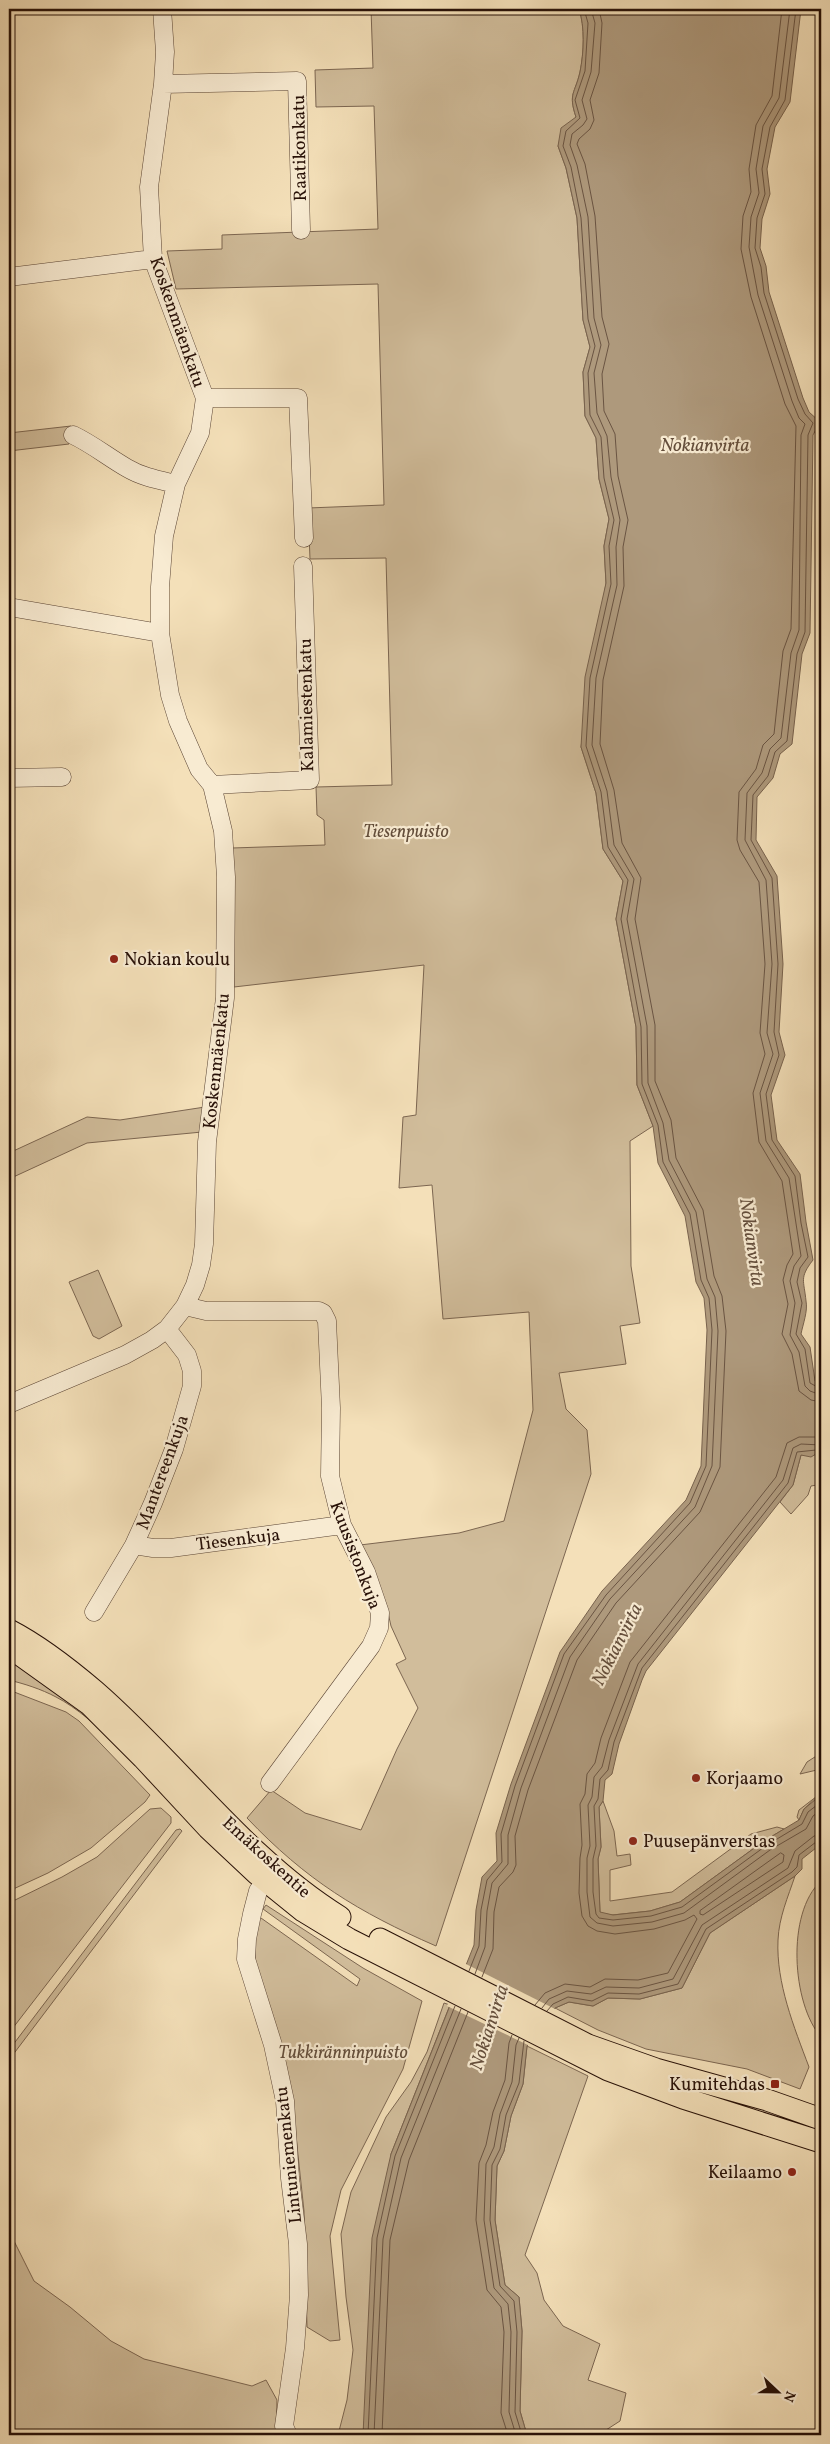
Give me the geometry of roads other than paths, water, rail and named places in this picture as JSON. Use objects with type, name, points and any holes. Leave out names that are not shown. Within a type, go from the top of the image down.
[{"type":"main road","name":"Emäkoskentie","points":[[9,1630],[50,1655],[131,1724],[280,1874],[320,1904],[425,1970]]},
{"type":"main road","name":"Emäkoskentie","points":[[9,1647],[90,1705],[143,1758],[208,1828],[265,1881],[303,1911],[350,1939],[425,1970],[585,2052]]},
{"type":"main road","points":[[585,2052],[767,2100],[821,2119]]},
{"type":"main road","points":[[585,2052],[658,2089],[821,2142]]},
{"type":"street","name":"Koskenmäenkatu","points":[[9,1404],[125,1355],[152,1340],[166,1329],[185,1306],[201,1265],[208,1142],[225,998],[226,878],[223,831],[212,785],[198,770],[178,722],[170,695],[160,633],[160,587],[163,545],[176,484],[200,433],[205,398],[153,259],[149,185],[163,84],[165,52],[162,9]]},
{"type":"street","name":"Raatikonkatu","points":[[163,84],[297,82],[301,230]]},
{"type":"street","points":[[9,277],[153,259]]},
{"type":"street","points":[[205,398],[298,398],[304,538]]},
{"type":"street","points":[[73,435],[92,444],[128,468],[149,478],[176,484]]},
{"type":"street","name":"Kalamiestenkatu","points":[[212,785],[310,780],[303,566]]},
{"type":"street","points":[[9,607],[160,633]]},
{"type":"street","points":[[9,778],[62,777]]},
{"type":"street","name":"Kuusistonkuja","points":[[185,1306],[206,1311],[319,1311],[323,1314],[327,1321],[331,1408],[330,1476],[342,1525],[376,1598],[380,1613],[379,1628],[371,1646],[270,1783]]},
{"type":"street","name":"Mantereenkuja","points":[[94,1612],[134,1545],[174,1449],[192,1386],[192,1371],[187,1355],[166,1329]]},
{"type":"street","name":"Tiesenkuja","points":[[134,1545],[171,1548],[342,1525]]},
{"type":"street","name":"Lintuniemenkatu","points":[[265,1881],[258,1891],[252,1914],[246,1939],[246,1958],[273,2045],[285,2101],[290,2178],[298,2244],[299,2295],[296,2348],[284,2426],[288,2435]]},
{"type":"water","name":"Nokianvirta","points":[[579,9],[801,9],[790,102],[775,127],[767,169],[770,194],[762,219],[760,248],[766,266],[769,292],[803,398],[809,412],[820,422],[813,435],[810,633],[802,654],[792,744],[780,754],[773,778],[757,797],[756,840],[777,876],[783,964],[779,1032],[785,1055],[771,1095],[777,1140],[800,1174],[813,1260],[804,1275],[806,1309],[801,1334],[810,1347],[815,1381],[821,1384],[821,1463],[816,1454],[811,1457],[801,1455],[793,1485],[646,1671],[619,1744],[612,1774],[605,1780],[603,1801],[599,1807],[601,1847],[598,1859],[600,1912],[613,1915],[650,1911],[680,1902],[764,1841],[799,1820],[804,1809],[821,1795],[821,1844],[802,1859],[802,1869],[795,1876],[710,1933],[682,1988],[640,1999],[608,1998],[593,2006],[569,2002],[555,2008],[527,2046],[523,2084],[511,2116],[504,2151],[497,2166],[495,2220],[505,2285],[519,2297],[522,2331],[520,2411],[527,2435],[363,2435],[372,2238],[391,2154],[474,1945],[476,1910],[482,1877],[497,1861],[496,1833],[511,1784],[560,1652],[602,1591],[686,1500],[701,1466],[707,1330],[704,1298],[696,1282],[685,1216],[658,1163],[653,1126],[637,1085],[636,1027],[616,919],[623,881],[603,849],[596,793],[581,747],[585,677],[606,583],[604,546],[609,519],[599,479],[596,438],[585,416],[583,372],[590,347],[583,320],[577,218],[566,168],[558,146],[561,128],[576,117],[572,98],[580,72],[583,48],[583,32]]},
{"type":"place","name":"Nokian koulu","points":[[114,959]]},
{"type":"place","name":"Korjaamo","points":[[696,1778]]},
{"type":"place","name":"Puusepänverstas","points":[[633,1841]]},
{"type":"place","name":"Kumitehdas","points":[[775,2084]]},
{"type":"place","name":"Keilaamo","points":[[792,2172]]},
{"type":"park label","name":"Tiesenpuisto","points":[[406,831]]},
{"type":"park label","name":"Tukkiränninpuisto","points":[[343,2052]]}]
